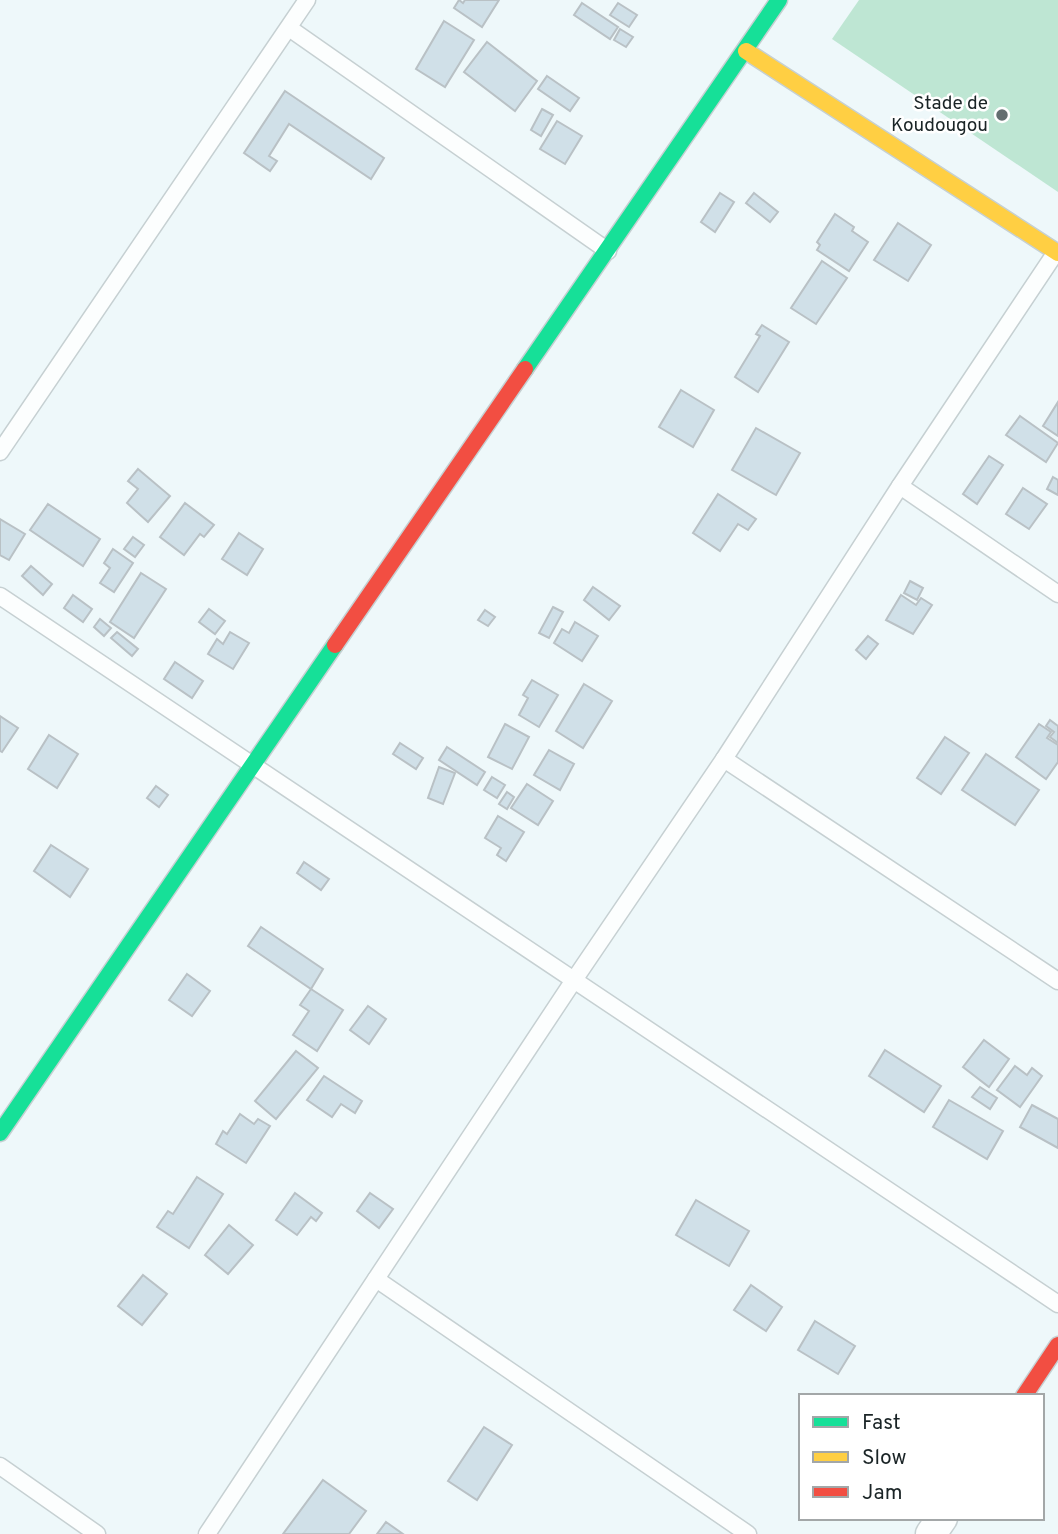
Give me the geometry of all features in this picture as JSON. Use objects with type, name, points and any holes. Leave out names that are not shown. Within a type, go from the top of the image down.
[{"type":"street","points":[[0,1133],[779,0]]},
{"type":"street","points":[[746,51],[1057,252]]},
{"type":"street","points":[[1025,1394],[1058,1345]]},
{"type":"lane","points":[[0,452],[307,0]]},
{"type":"lane","points":[[289,28],[608,251]]},
{"type":"lane","points":[[207,1534],[574,980],[724,759],[900,486],[1057,252]]},
{"type":"lane","points":[[900,486],[1058,594]]},
{"type":"lane","points":[[0,596],[1058,1304]]},
{"type":"lane","points":[[724,759],[1058,981]]},
{"type":"lane","points":[[376,1279],[748,1534]]},
{"type":"lane","points":[[0,1466],[97,1534]]},
{"type":"green space","name":"Stade de Koudougou","points":[[859,0],[1058,0],[1058,192],[832,39]]},
{"type":"building","points":[[459,0],[463,3],[465,0],[499,0],[482,27],[454,8]]},
{"type":"building","points":[[582,3],[618,27],[610,39],[574,15]]},
{"type":"building","points":[[618,3],[637,15],[629,27],[610,15]]},
{"type":"building","points":[[444,21],[474,40],[445,87],[416,69]]},
{"type":"building","points":[[620,29],[633,37],[626,47],[614,40]]},
{"type":"building","points":[[487,42],[537,81],[515,111],[464,72]]},
{"type":"building","points":[[547,76],[579,98],[570,111],[538,89]]},
{"type":"building","points":[[285,91],[384,158],[371,179],[289,124],[269,156],[277,161],[270,171],[244,153]]},
{"type":"building","points":[[542,109],[553,115],[541,136],[531,130]]},
{"type":"building","points":[[557,121],[582,136],[565,164],[540,149]]},
{"type":"building","points":[[720,193],[734,202],[715,232],[701,222]]},
{"type":"building","points":[[754,193],[778,212],[770,222],[746,203]]},
{"type":"building","points":[[835,214],[854,227],[852,231],[868,242],[849,271],[817,250],[820,245],[817,242]]},
{"type":"building","points":[[898,223],[931,245],[908,281],[874,260]]},
{"type":"building","points":[[822,261],[847,278],[816,324],[791,308]]},
{"type":"building","points":[[762,325],[789,342],[758,392],[735,377],[760,336],[756,334]]},
{"type":"building","points":[[681,390],[714,410],[693,447],[659,427]]},
{"type":"building","points":[[1058,402],[1058,436],[1043,426]]},
{"type":"building","points":[[1020,416],[1058,443],[1046,462],[1006,435]]},
{"type":"building","points":[[756,428],[800,453],[776,495],[732,470]]},
{"type":"building","points":[[989,456],[1003,465],[977,504],[963,494]]},
{"type":"building","points":[[138,469],[170,496],[148,522],[127,503],[138,489],[128,481]]},
{"type":"building","points":[[1053,477],[1058,480],[1058,495],[1047,489]]},
{"type":"building","points":[[1023,488],[1047,504],[1029,529],[1006,514]]},
{"type":"building","points":[[718,494],[756,519],[748,530],[738,524],[720,551],[693,533]]},
{"type":"building","points":[[185,503],[214,525],[204,537],[200,534],[184,555],[160,537]]},
{"type":"building","points":[[48,504],[100,539],[83,566],[30,530]]},
{"type":"building","points":[[0,519],[25,534],[9,560],[0,555]]},
{"type":"building","points":[[239,533],[263,549],[247,575],[222,559]]},
{"type":"building","points":[[133,537],[144,545],[135,557],[124,549]]},
{"type":"building","points":[[113,549],[133,563],[114,592],[100,583],[110,568],[104,563]]},
{"type":"building","points":[[31,566],[52,584],[43,595],[22,576]]},
{"type":"building","points":[[141,573],[166,589],[134,638],[110,622]]},
{"type":"building","points":[[910,581],[923,588],[917,600],[904,593]]},
{"type":"building","points":[[593,587],[620,606],[609,620],[584,600]]},
{"type":"building","points":[[73,595],[92,609],[83,622],[64,608]]},
{"type":"building","points":[[901,595],[916,605],[921,598],[932,605],[913,634],[886,620]]},
{"type":"building","points":[[553,607],[563,612],[549,638],[539,633]]},
{"type":"building","points":[[209,609],[225,621],[215,634],[199,622]]},
{"type":"building","points":[[485,610],[495,617],[488,626],[478,620]]},
{"type":"building","points":[[100,619],[111,628],[104,636],[94,627]]},
{"type":"building","points":[[575,622],[598,636],[582,661],[554,643],[562,629],[569,633]]},
{"type":"building","points":[[117,632],[138,649],[132,656],[111,638]]},
{"type":"building","points":[[230,632],[249,643],[233,669],[208,654],[217,639],[223,644]]},
{"type":"building","points":[[868,636],[878,644],[866,659],[856,650]]},
{"type":"building","points":[[175,662],[203,681],[192,698],[164,679]]},
{"type":"building","points":[[532,680],[558,695],[539,727],[519,715],[528,698],[523,695]]},
{"type":"building","points":[[584,684],[612,701],[583,748],[556,731]]},
{"type":"building","points":[[0,716],[18,728],[2,752],[0,751]]},
{"type":"building","points":[[1050,720],[1058,726],[1058,743],[1050,737],[1054,732],[1046,726]]},
{"type":"building","points":[[505,724],[529,737],[512,769],[488,757]]},
{"type":"building","points":[[1039,724],[1051,732],[1047,738],[1058,745],[1058,762],[1046,779],[1016,757]]},
{"type":"building","points":[[49,735],[78,754],[57,788],[28,769]]},
{"type":"building","points":[[945,737],[969,753],[941,794],[917,778]]},
{"type":"building","points":[[400,743],[423,758],[416,769],[393,754]]},
{"type":"building","points":[[447,747],[485,772],[477,785],[439,760]]},
{"type":"building","points":[[549,750],[574,764],[560,790],[534,775]]},
{"type":"building","points":[[986,754],[1039,790],[1015,825],[962,790]]},
{"type":"building","points":[[439,767],[455,773],[443,804],[428,798]]},
{"type":"building","points":[[492,777],[505,785],[497,798],[484,790]]},
{"type":"building","points":[[527,784],[553,801],[538,825],[511,808]]},
{"type":"building","points":[[156,786],[168,795],[159,807],[147,798]]},
{"type":"building","points":[[507,792],[514,797],[507,809],[499,804]]},
{"type":"building","points":[[498,816],[524,832],[506,861],[497,855],[501,848],[485,838]]},
{"type":"building","points":[[51,845],[88,869],[70,897],[34,871]]},
{"type":"building","points":[[304,862],[329,879],[321,890],[297,873]]},
{"type":"building","points":[[261,927],[323,969],[311,989],[248,946]]},
{"type":"building","points":[[187,974],[210,991],[192,1016],[169,1000]]},
{"type":"building","points":[[311,989],[343,1010],[317,1051],[293,1035],[309,1011],[300,1005]]},
{"type":"building","points":[[368,1006],[386,1019],[369,1044],[350,1030]]},
{"type":"building","points":[[984,1040],[1009,1059],[989,1087],[963,1067]]},
{"type":"building","points":[[885,1050],[941,1086],[924,1112],[869,1076]]},
{"type":"building","points":[[296,1051],[318,1068],[276,1119],[255,1101]]},
{"type":"building","points":[[1015,1066],[1027,1075],[1032,1068],[1042,1076],[1020,1107],[997,1090]]},
{"type":"building","points":[[324,1076],[362,1101],[355,1113],[341,1104],[332,1117],[307,1100]]},
{"type":"building","points":[[980,1087],[997,1098],[990,1109],[972,1097]]},
{"type":"building","points":[[949,1100],[1003,1131],[987,1159],[933,1127]]},
{"type":"building","points":[[1032,1105],[1058,1119],[1058,1148],[1020,1127]]},
{"type":"building","points":[[240,1114],[254,1124],[258,1119],[270,1126],[246,1163],[216,1144],[223,1131],[227,1134]]},
{"type":"building","points":[[197,1177],[223,1194],[189,1248],[157,1227],[168,1211],[173,1214]]},
{"type":"building","points":[[295,1193],[322,1213],[316,1221],[311,1217],[297,1235],[276,1220]]},
{"type":"building","points":[[370,1193],[393,1209],[379,1228],[357,1211]]},
{"type":"building","points":[[696,1200],[749,1231],[729,1266],[676,1235]]},
{"type":"building","points":[[229,1225],[253,1245],[228,1274],[205,1255]]},
{"type":"building","points":[[143,1275],[167,1294],[142,1325],[118,1306]]},
{"type":"building","points":[[751,1285],[782,1307],[766,1331],[734,1310]]},
{"type":"building","points":[[815,1321],[855,1346],[838,1374],[798,1350]]},
{"type":"building","points":[[484,1427],[512,1445],[477,1500],[448,1481]]},
{"type":"building","points":[[323,1480],[366,1511],[349,1534],[283,1534]]},
{"type":"building","points":[[386,1522],[403,1534],[377,1534]]},
{"type":"traffic: fast","points":[[525,369],[779,0]]},
{"type":"traffic: fast","points":[[0,1133],[335,645]]},
{"type":"traffic: slow","points":[[746,51],[1058,253]]},
{"type":"traffic: jam","points":[[335,645],[525,369]]},
{"type":"traffic: jam","points":[[1025,1394],[1058,1345]]},
{"type":"place","name":"Stade de Koudougou","points":[[1002,115]]}]
